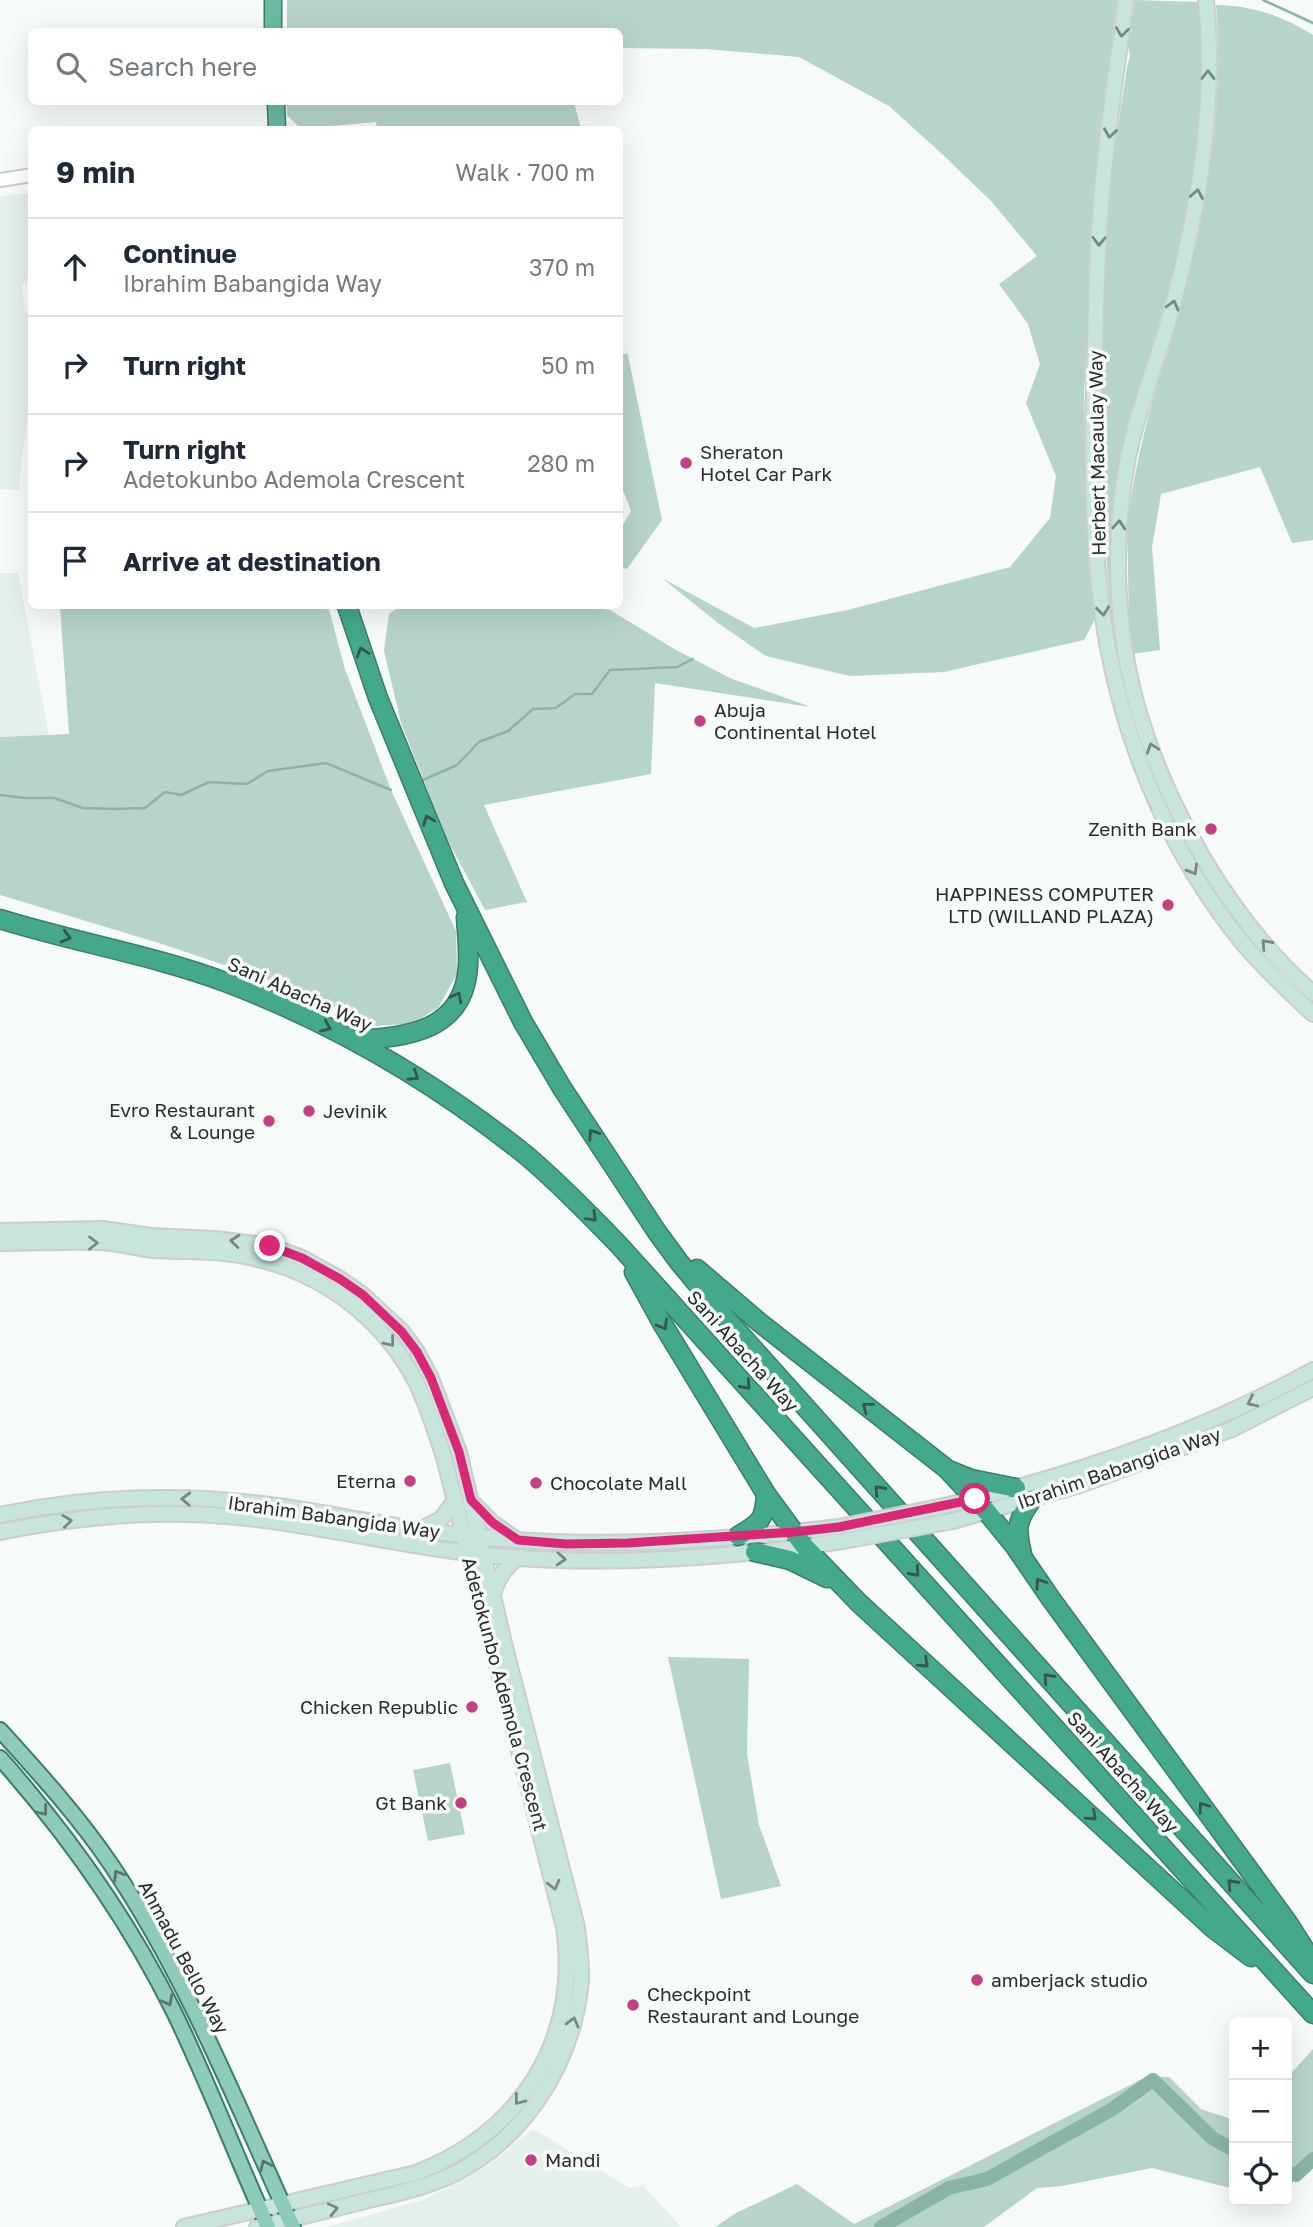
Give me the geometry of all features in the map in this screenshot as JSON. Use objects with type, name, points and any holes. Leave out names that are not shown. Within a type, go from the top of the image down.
[{"type":"highway","points":[[273,0],[273,28]]},
{"type":"highway","points":[[275,105],[277,126]]},
{"type":"highway","name":"Sani Abacha Way","points":[[348,609],[378,698],[454,883],[493,964],[542,1055],[657,1232],[740,1334],[1313,1974]]},
{"type":"highway","points":[[356,1040],[410,1035],[427,1029],[450,1011],[465,983],[468,967],[465,906]]},
{"type":"highway","name":"Sani Abacha Way","points":[[0,919],[155,959],[225,982],[356,1040],[464,1108],[528,1157],[582,1206],[618,1244],[1313,2014]]},
{"type":"highway","points":[[657,1232],[759,1322],[947,1469],[987,1512],[1288,1923],[1313,1962]]},
{"type":"highway","points":[[618,1244],[662,1323],[766,1493],[799,1539],[847,1590],[1214,1929],[1284,1983]]},
{"type":"highway","points":[[947,1469],[971,1479],[1016,1488]]},
{"type":"highway","points":[[738,1535],[761,1520],[765,1513],[766,1493]]},
{"type":"highway","points":[[1024,1560],[1017,1526],[1031,1501]]},
{"type":"highway","points":[[755,1552],[790,1560],[812,1569],[847,1590]]},
{"type":"main road","name":"Herbert Macaulay Way","points":[[1126,0],[1101,204],[1095,322],[1094,505],[1108,646],[1135,749],[1153,796],[1211,900],[1241,941],[1313,1014]]},
{"type":"main road","name":"Herbert Macaulay Way","points":[[1206,0],[1209,29],[1207,121],[1200,178],[1184,261],[1134,433],[1122,494],[1118,558],[1126,657],[1136,700],[1168,792],[1193,840],[1219,884],[1254,930],[1313,993]]},
{"type":"main road","name":"Adetokunbo Ademola Crescent","points":[[0,1231],[103,1229],[151,1236],[247,1242],[270,1246],[302,1258],[340,1279],[380,1310],[402,1332],[431,1378],[459,1452],[577,1927],[581,1961],[580,1989],[569,2038],[557,2068],[529,2112],[499,2144],[475,2162],[452,2175],[412,2190],[291,2223],[264,2226]]},
{"type":"main road","name":"Adetokunbo Ademola Crescent","points":[[0,1243],[103,1242],[153,1250],[216,1252],[266,1261],[301,1272],[323,1283],[367,1316],[389,1338],[404,1360],[429,1412],[443,1454],[564,1927],[568,1971],[558,2029],[543,2064],[517,2104],[493,2128],[460,2153],[416,2173],[184,2227]]},
{"type":"main road","name":"Ibrahim Babangida Way","points":[[0,1532],[95,1518],[186,1514],[281,1523],[484,1555],[574,1560],[650,1559],[755,1552],[839,1527],[975,1499],[1132,1452],[1215,1419],[1313,1370]]},
{"type":"main road","name":"Ibrahim Babangida Way","points":[[0,1515],[91,1501],[180,1499],[283,1507],[480,1538],[566,1544],[628,1543],[738,1535],[843,1541],[953,1521],[1031,1501],[1232,1429],[1313,1388]]},
{"type":"main road","points":[[421,1529],[442,1519],[455,1500]]},
{"type":"main road","points":[[471,1500],[493,1523],[518,1540]]},
{"type":"main road","points":[[441,1549],[463,1565],[477,1583]]},
{"type":"main road","points":[[493,1594],[500,1575],[520,1557]]},
{"type":"main road","name":"Ahmadu Bello Way","points":[[0,1730],[78,1819],[139,1909],[193,2008],[291,2223]]},
{"type":"main road","name":"Ahmadu Bello Way","points":[[0,1758],[63,1836],[143,1955],[174,2013],[260,2209],[264,2226]]},
{"type":"street","points":[[0,180],[28,176]]},
{"type":"shaded area","points":[[28,193],[28,280],[22,285],[25,312],[28,314],[28,414],[19,490],[0,489],[0,196]]},
{"type":"shaded area","points":[[0,573],[18,573],[49,735],[0,737]]},
{"type":"shaded area","points":[[533,2129],[630,2188],[643,2185],[681,2227],[327,2227],[423,2200],[483,2169]]},
{"type":"green space","points":[[287,0],[1117,0],[1096,197],[1084,394],[1087,510],[1096,617],[1084,640],[944,672],[850,676],[766,656],[718,623],[662,578],[754,628],[848,610],[1010,567],[1050,518],[1056,476],[1026,403],[1040,364],[1028,324],[999,284],[1037,256],[991,201],[889,106],[799,57],[706,49],[623,48],[623,28],[287,28]]},
{"type":"green space","points":[[1135,0],[1200,2],[1202,76],[1196,157],[1183,238],[1130,427],[1118,483],[1112,542],[1116,634],[1112,628],[1104,524],[1102,314],[1110,191],[1130,57],[1128,45]]},
{"type":"green space","points":[[1216,5],[1242,7],[1266,13],[1313,35],[1313,540],[1292,543],[1260,467],[1161,494],[1152,547],[1160,650],[1132,654],[1128,598],[1128,521],[1146,426],[1198,236],[1210,170],[1217,104]]},
{"type":"green space","points":[[287,105],[575,105],[580,126],[376,126],[376,122],[298,126],[287,115]]},
{"type":"green space","points":[[626,346],[662,520],[627,569],[623,568],[623,525],[631,511],[623,490],[623,354],[627,353]]},
{"type":"green space","points":[[60,609],[329,609],[345,669],[391,790],[456,931],[457,974],[438,1008],[411,1024],[371,1026],[307,993],[162,944],[0,895],[0,737],[69,734]]},
{"type":"green space","points":[[396,609],[610,610],[676,650],[730,678],[811,707],[655,683],[651,774],[484,805],[527,902],[485,910],[446,837],[401,723],[384,651],[389,614]]},
{"type":"green space","points":[[668,1657],[749,1659],[747,1754],[759,1825],[781,1886],[721,1899]]},
{"type":"green space","points":[[450,1763],[465,1834],[428,1841],[413,1770]]},
{"type":"green space","points":[[1313,2049],[1313,2165],[1292,2182],[1292,2080],[1292,2072]]},
{"type":"green space","points":[[1146,2077],[1169,2077],[1201,2109],[1229,2118],[1229,2188],[1152,2168],[1062,2186],[1037,2188],[984,2227],[715,2227],[736,2213],[797,2184],[854,2224]]},
{"type":"waterway","points":[[1263,0],[1313,23]]},
{"type":"waterway","points":[[423,780],[457,765],[479,742],[508,731],[533,709],[556,708],[575,694],[592,694],[610,670],[677,667],[693,659]]},
{"type":"waterway","points":[[0,795],[54,798],[83,808],[145,808],[165,792],[181,795],[209,782],[247,784],[268,771],[326,763],[391,790]]},
{"type":"waterway","points":[[881,2227],[949,2188],[987,2179],[1111,2110],[1153,2080],[1212,2138],[1229,2147]]},
{"type":"waterway","points":[[1292,2174],[1296,2175],[1313,2159]]},
{"type":"place","name":"Sheraton Hotel Car Park","points":[[686,463]]},
{"type":"place","name":"Abuja Continental Hotel","points":[[700,721]]},
{"type":"place","name":"Zenith Bank","points":[[1211,829]]},
{"type":"place","name":"HAPPINESS COMPUTER LTD (WILLAND PLAZA)","points":[[1168,905]]},
{"type":"place","name":"Jevinik","points":[[309,1111]]},
{"type":"place","name":"Evro Restaurant & Lounge","points":[[269,1121]]},
{"type":"place","name":"Eterna","points":[[410,1481]]},
{"type":"place","name":"Chocolate Mall","points":[[536,1483]]},
{"type":"place","name":"Chicken Republic","points":[[472,1707]]},
{"type":"place","name":"Gt Bank","points":[[461,1803]]},
{"type":"place","name":"amberjack studio","points":[[977,1980]]},
{"type":"place","name":"Checkpoint Restaurant and Lounge","points":[[633,2005]]},
{"type":"place","name":"Mandi","points":[[531,2160]]},
{"type":"route","points":[[270,1246],[302,1258],[340,1279],[363,1295],[402,1332],[431,1378],[459,1452],[471,1500],[500,1529],[518,1540],[566,1544],[628,1543],[794,1532],[839,1527],[975,1499]]}]
